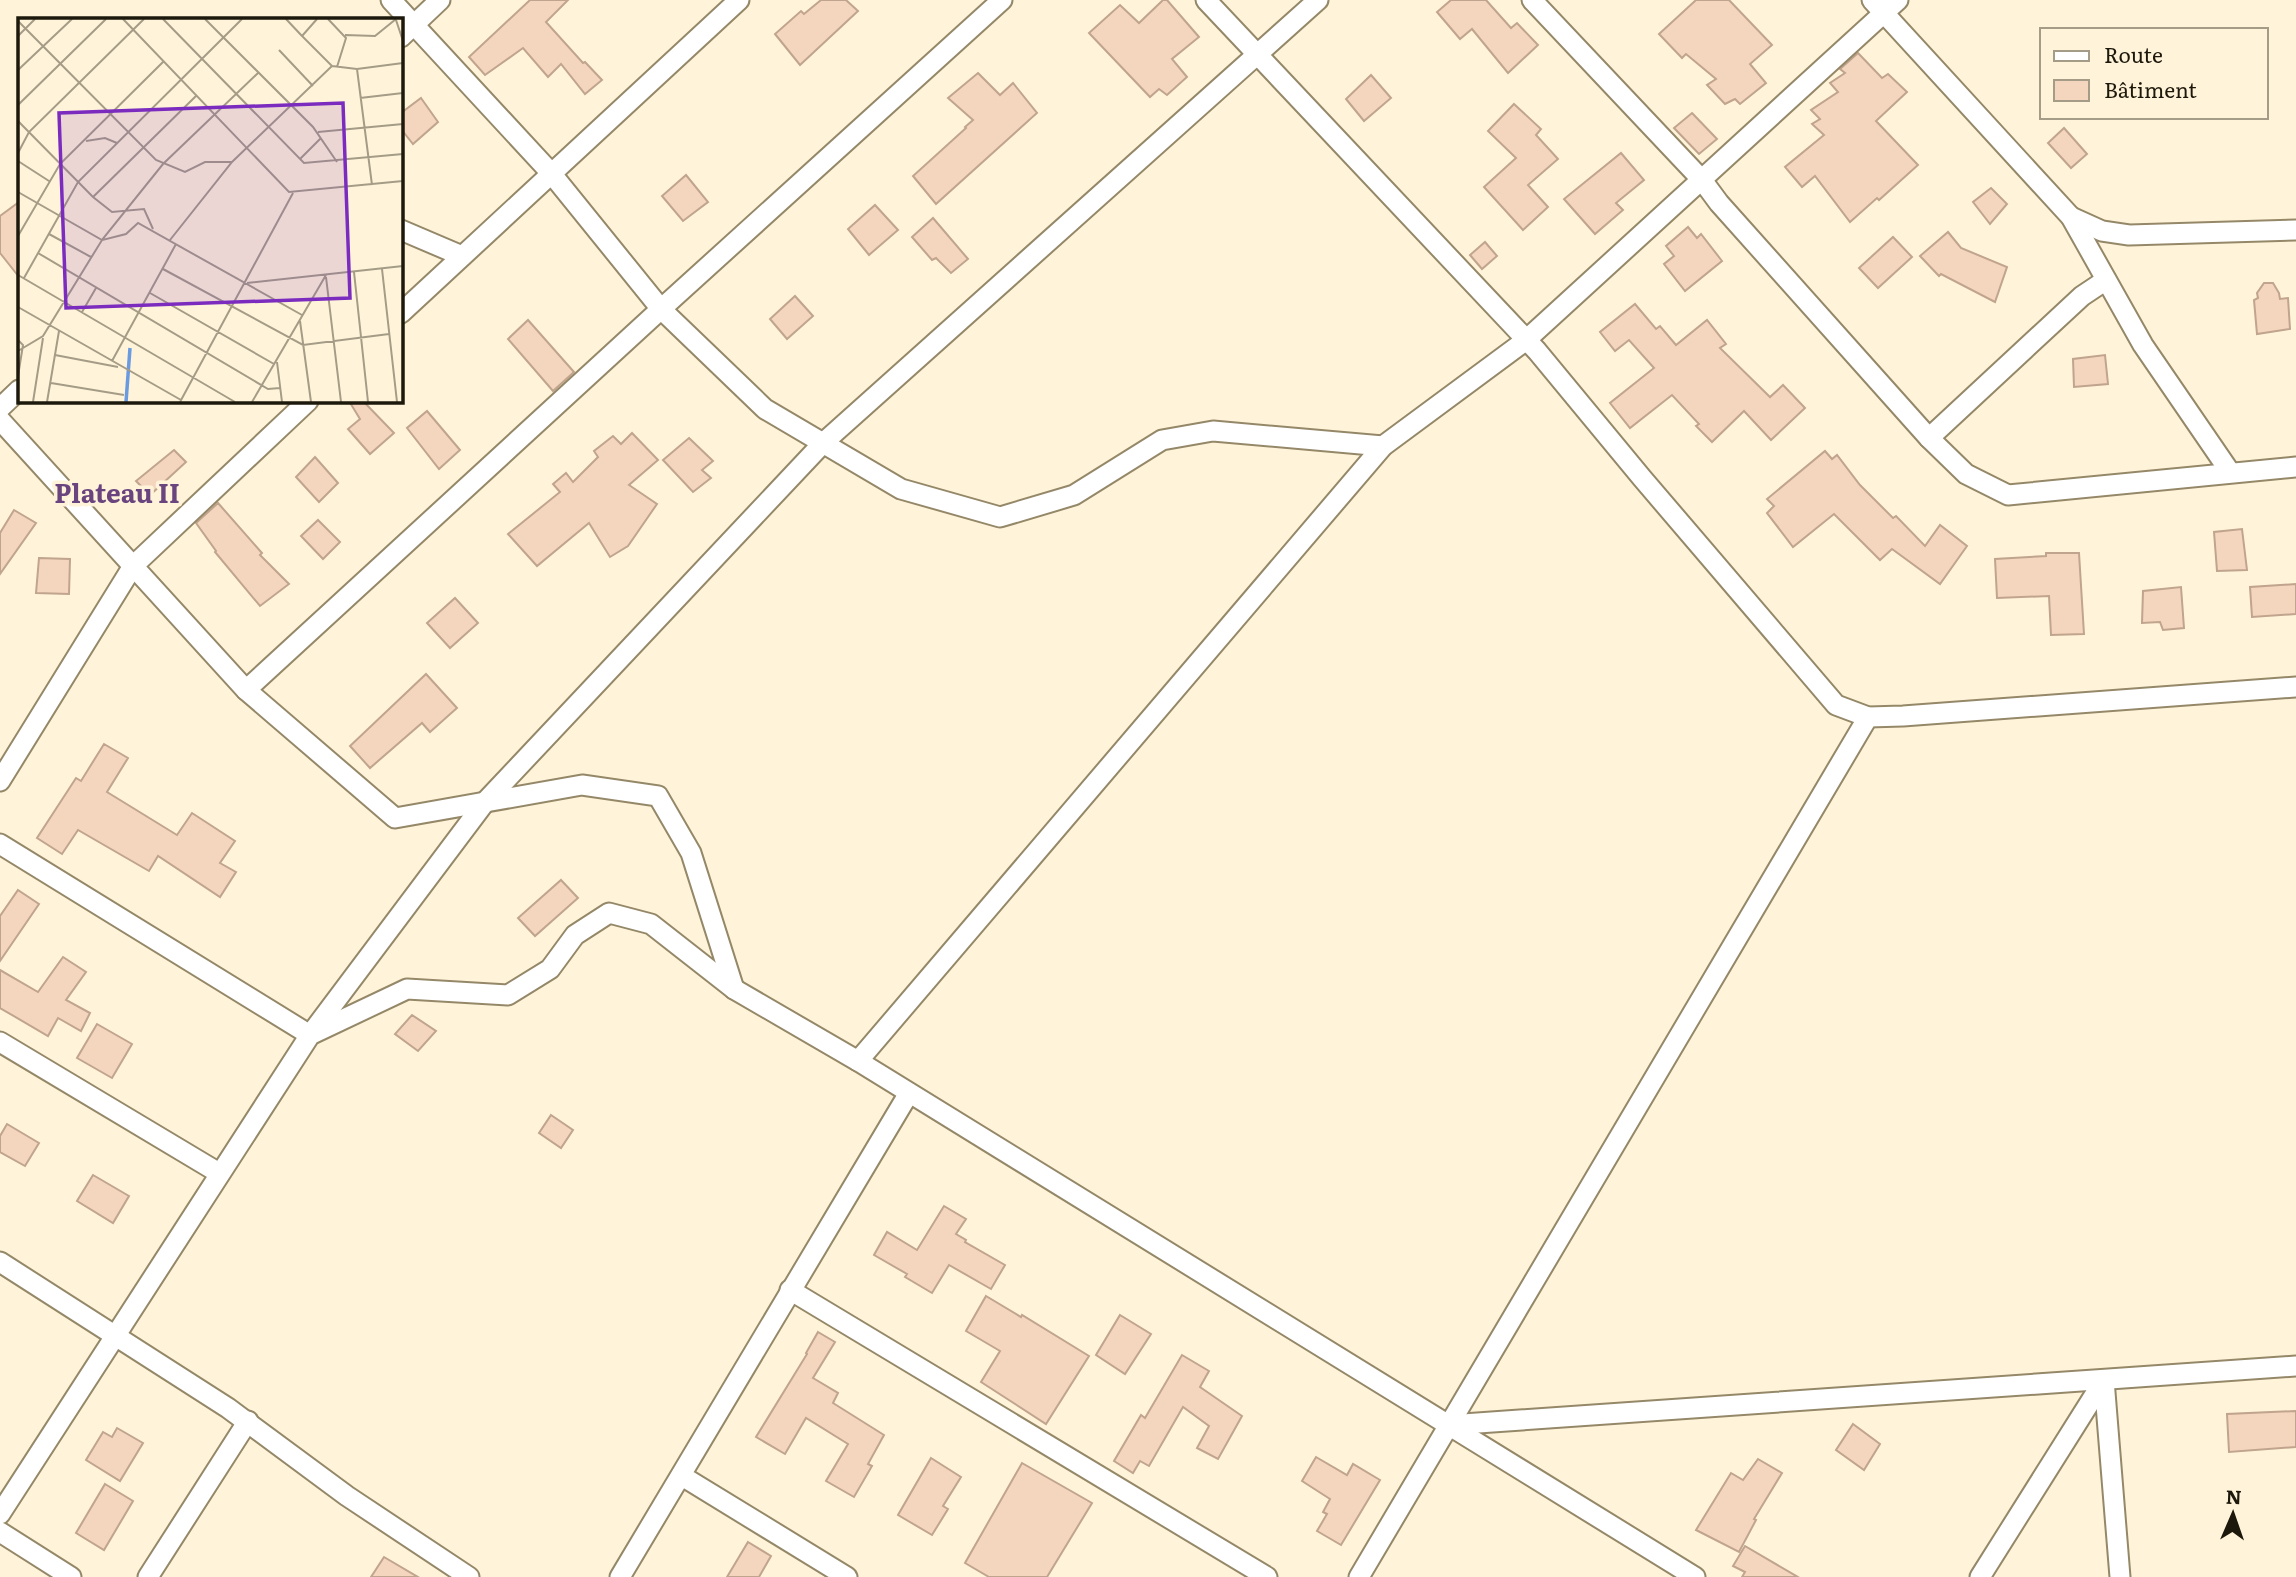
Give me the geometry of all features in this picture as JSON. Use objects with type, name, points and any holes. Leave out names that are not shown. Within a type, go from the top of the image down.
[{"type":"street","points":[[391,0],[401,18]]},
{"type":"street","points":[[440,0],[408,30],[551,173],[661,309],[765,409],[901,489],[1000,517],[1074,495],[1162,440],[1213,431],[1383,446]]},
{"type":"street","points":[[402,312],[739,0]]},
{"type":"street","points":[[246,691],[1002,0]]},
{"type":"street","points":[[1206,0],[1537,351],[1836,705],[1868,716],[2118,702],[2296,687]]},
{"type":"street","points":[[0,1514],[310,1035],[485,802],[823,443],[1318,0]]},
{"type":"street","points":[[1532,0],[1702,180],[1719,204],[1928,438],[1966,474],[2008,495],[2113,487],[2230,472],[2296,467]]},
{"type":"street","points":[[858,1061],[1383,446],[1525,341],[1702,180],[1885,4],[2071,217],[2143,345],[2230,472]]},
{"type":"street","points":[[2071,217],[2102,231],[2129,235],[2296,230]]},
{"type":"street","points":[[402,230],[462,256]]},
{"type":"street","points":[[1928,438],[2074,303],[2105,280]]},
{"type":"street","points":[[0,408],[18,391]]},
{"type":"street","points":[[0,781],[133,566],[307,402]]},
{"type":"street","points":[[0,421],[246,691],[396,818],[582,785],[658,796],[691,853],[734,989]]},
{"type":"street","points":[[1359,1577],[1868,716]]},
{"type":"street","points":[[0,844],[310,1035]]},
{"type":"street","points":[[310,1035],[407,989],[508,995],[550,970],[575,935],[609,913],[651,924],[734,989],[858,1061],[1695,1577]]},
{"type":"street","points":[[0,1042],[219,1173]]},
{"type":"street","points":[[620,1577],[909,1093]]},
{"type":"street","points":[[0,1262],[248,1421],[347,1496],[469,1577]]},
{"type":"street","points":[[790,1290],[1267,1577]]},
{"type":"street","points":[[1449,1426],[2296,1366]]},
{"type":"street","points":[[1980,1577],[2104,1380]]},
{"type":"street","points":[[2104,1380],[2120,1577]]},
{"type":"street","points":[[148,1577],[248,1421]]},
{"type":"street","points":[[681,1476],[847,1577]]},
{"type":"street","points":[[0,1532],[71,1577]]},
{"type":"building","points":[[530,0],[568,0],[546,22],[602,80],[585,94],[561,64],[548,77],[523,48],[485,75],[469,57]]},
{"type":"building","points":[[821,0],[846,0],[858,11],[800,65],[775,34],[801,11],[804,14]]},
{"type":"building","points":[[1163,0],[1167,0],[1199,37],[1172,59],[1187,77],[1167,95],[1159,89],[1150,97],[1089,33],[1120,5],[1139,23]]},
{"type":"building","points":[[1451,0],[1486,0],[1511,28],[1517,23],[1538,45],[1508,73],[1472,29],[1460,39],[1437,12]]},
{"type":"building","points":[[1696,0],[1729,0],[1772,45],[1750,64],[1766,83],[1740,104],[1735,99],[1725,104],[1707,85],[1716,79],[1686,54],[1682,58],[1659,34]]},
{"type":"building","points":[[1858,53],[1882,78],[1888,74],[1907,92],[1876,121],[1918,165],[1850,222],[1815,176],[1802,187],[1785,167],[1824,135],[1812,124],[1820,119],[1811,110],[1838,92],[1830,83],[1845,73],[1840,69]]},
{"type":"building","points":[[978,73],[1000,95],[1013,83],[1037,113],[936,204],[913,176],[973,120],[948,98]]},
{"type":"building","points":[[1371,75],[1391,98],[1364,121],[1346,99]]},
{"type":"building","points":[[421,98],[438,122],[413,144],[402,130],[402,112]]},
{"type":"building","points":[[1514,104],[1541,129],[1536,135],[1558,159],[1528,185],[1548,207],[1523,230],[1484,187],[1516,158],[1488,131]]},
{"type":"building","points":[[1692,113],[1717,139],[1699,154],[1674,128]]},
{"type":"building","points":[[2064,128],[2087,154],[2071,168],[2048,143]]},
{"type":"building","points":[[1621,153],[1644,180],[1616,203],[1623,210],[1595,234],[1564,199]]},
{"type":"building","points":[[686,175],[708,202],[683,221],[662,196]]},
{"type":"building","points":[[1991,188],[2007,204],[1990,224],[1973,202]]},
{"type":"building","points":[[18,203],[18,276],[0,253],[0,216]]},
{"type":"building","points":[[875,205],[898,230],[869,255],[848,229]]},
{"type":"building","points":[[933,218],[968,259],[951,273],[936,258],[932,260],[912,237]]},
{"type":"building","points":[[1688,227],[1697,238],[1701,234],[1722,261],[1685,291],[1664,264],[1674,256],[1666,246]]},
{"type":"building","points":[[1948,232],[1961,248],[2007,267],[1995,302],[1941,274],[1939,276],[1920,256]]},
{"type":"building","points":[[1893,237],[1912,257],[1878,288],[1859,268]]},
{"type":"building","points":[[1485,242],[1497,256],[1482,269],[1470,255]]},
{"type":"building","points":[[2264,283],[2273,283],[2280,299],[2288,298],[2290,329],[2257,334],[2254,300],[2258,298],[2257,293]]},
{"type":"building","points":[[795,296],[813,316],[787,339],[770,319]]},
{"type":"building","points":[[1635,304],[1656,329],[1660,326],[1676,345],[1707,320],[1726,344],[1720,348],[1770,397],[1783,385],[1805,408],[1771,440],[1744,411],[1712,442],[1672,395],[1630,428],[1610,403],[1654,368],[1629,340],[1615,351],[1600,332]]},
{"type":"building","points":[[528,320],[574,372],[553,391],[508,339]]},
{"type":"building","points":[[2105,355],[2108,384],[2074,387],[2073,359]]},
{"type":"building","points":[[350,402],[364,402],[394,433],[370,454],[348,429],[360,419]]},
{"type":"building","points":[[427,411],[460,450],[439,469],[407,428]]},
{"type":"building","points":[[632,433],[658,460],[629,485],[657,504],[628,546],[610,557],[589,523],[537,566],[508,534],[560,492],[553,484],[566,473],[573,482],[598,457],[594,451],[613,436],[621,444]]},
{"type":"building","points":[[689,438],[713,461],[702,470],[711,478],[693,492],[663,460]]},
{"type":"building","points":[[174,450],[186,462],[150,495],[136,481]]},
{"type":"building","points":[[1825,451],[1832,459],[1837,455],[1860,485],[1925,546],[1940,525],[1967,546],[1940,584],[1892,549],[1880,560],[1834,514],[1793,547],[1767,513],[1774,506],[1767,499]]},
{"type":"building","points":[[315,457],[338,483],[319,502],[296,477]]},
{"type":"building","points":[[218,503],[262,553],[260,555],[289,584],[260,606],[215,552],[196,523]]},
{"type":"building","points":[[14,510],[36,523],[0,574],[0,533]]},
{"type":"building","points":[[318,520],[340,542],[323,559],[301,536]]},
{"type":"building","points":[[2242,529],[2247,570],[2217,571],[2214,532]]},
{"type":"building","points":[[2046,553],[2079,553],[2084,634],[2051,635],[2049,596],[1997,598],[1995,559],[2046,556]]},
{"type":"building","points":[[39,558],[70,559],[69,594],[36,593]]},
{"type":"building","points":[[2296,584],[2296,614],[2252,617],[2250,587]]},
{"type":"building","points":[[2181,587],[2184,628],[2163,630],[2160,622],[2142,623],[2143,591]]},
{"type":"building","points":[[455,598],[478,623],[450,648],[427,623]]},
{"type":"building","points":[[426,674],[457,708],[430,732],[422,723],[370,768],[350,746]]},
{"type":"building","points":[[104,744],[128,758],[107,792],[177,835],[192,813],[235,841],[220,863],[236,872],[220,897],[158,856],[149,871],[78,830],[62,854],[37,838],[76,778],[81,781]]},
{"type":"building","points":[[561,880],[578,898],[535,936],[518,918]]},
{"type":"building","points":[[18,890],[39,904],[0,961],[0,916]]},
{"type":"building","points":[[63,957],[86,972],[66,1000],[90,1013],[81,1031],[58,1018],[48,1036],[0,1008],[0,970],[38,992]]},
{"type":"building","points":[[412,1015],[436,1031],[418,1051],[395,1034]]},
{"type":"building","points":[[97,1024],[132,1044],[112,1078],[77,1058]]},
{"type":"building","points":[[551,1115],[573,1130],[561,1148],[539,1133]]},
{"type":"building","points":[[7,1124],[39,1143],[25,1166],[0,1152],[0,1136]]},
{"type":"building","points":[[93,1175],[129,1196],[113,1223],[77,1201]]},
{"type":"building","points":[[944,1206],[966,1219],[956,1234],[1005,1265],[991,1289],[949,1265],[932,1293],[905,1277],[907,1274],[874,1255],[887,1232],[917,1250]]},
{"type":"building","points":[[986,1296],[1089,1356],[1046,1424],[981,1382],[1000,1351],[966,1331]]},
{"type":"building","points":[[1120,1315],[1151,1334],[1125,1374],[1096,1355]]},
{"type":"building","points":[[818,1332],[835,1342],[813,1378],[838,1393],[833,1403],[884,1435],[868,1464],[872,1466],[854,1497],[826,1481],[848,1444],[806,1418],[785,1454],[756,1437]]},
{"type":"building","points":[[1182,1355],[1209,1371],[1200,1387],[1242,1416],[1218,1459],[1197,1448],[1209,1426],[1183,1407],[1149,1466],[1140,1461],[1133,1473],[1114,1461],[1141,1415],[1145,1418]]},
{"type":"building","points":[[2296,1411],[2296,1447],[2229,1452],[2227,1414]]},
{"type":"building","points":[[1853,1424],[1880,1444],[1864,1470],[1836,1450]]},
{"type":"building","points":[[117,1428],[143,1443],[120,1481],[86,1460],[103,1432],[112,1437]]},
{"type":"building","points":[[1316,1457],[1347,1475],[1353,1464],[1380,1480],[1341,1545],[1317,1531],[1327,1514],[1323,1512],[1330,1499],[1302,1481]]},
{"type":"building","points":[[931,1458],[961,1477],[943,1506],[948,1509],[932,1535],[898,1515]]},
{"type":"building","points":[[1758,1459],[1782,1473],[1754,1519],[1756,1520],[1739,1552],[1696,1530],[1731,1473],[1743,1480]]},
{"type":"building","points":[[1022,1463],[1092,1503],[1047,1577],[989,1577],[965,1563]]},
{"type":"building","points":[[105,1484],[133,1501],[104,1550],[76,1533]]},
{"type":"building","points":[[748,1542],[771,1556],[759,1577],[727,1577]]},
{"type":"building","points":[[1745,1546],[1798,1577],[1742,1577],[1745,1572],[1733,1566]]},
{"type":"building","points":[[384,1557],[418,1577],[371,1577]]},
{"type":"district","name":"Plateau II","points":[[117,494]]}]
